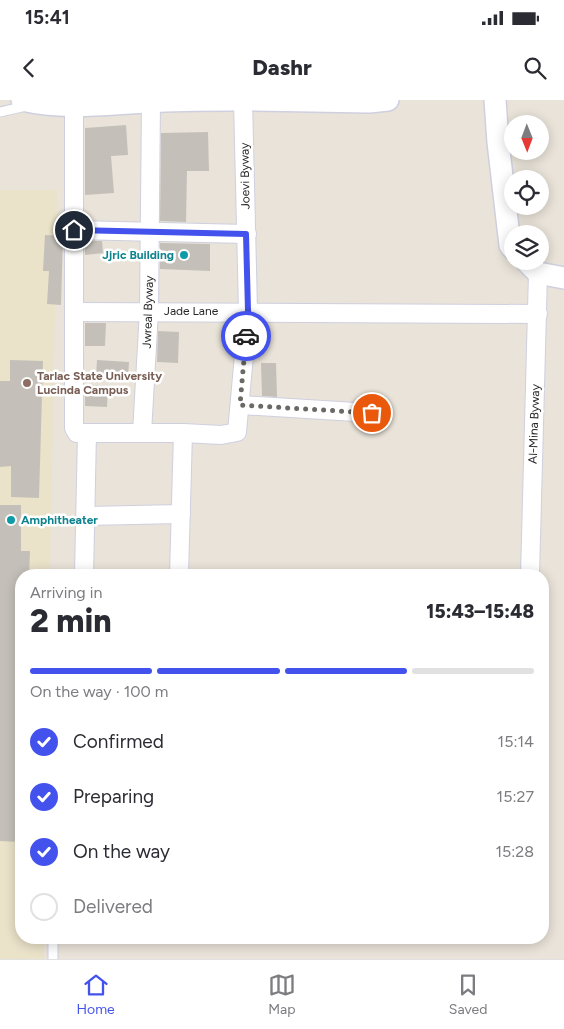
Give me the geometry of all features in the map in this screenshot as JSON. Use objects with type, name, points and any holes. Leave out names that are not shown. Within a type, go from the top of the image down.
[{"type":"street","points":[[29,102],[74,107],[151,102],[234,100]]},
{"type":"street","name":"Joevi Byway","points":[[183,433],[221,435],[237,432],[248,311],[243,100]]},
{"type":"street","points":[[255,100],[369,102],[388,100]]},
{"type":"street","points":[[495,100],[508,225]]},
{"type":"street","name":"Jwreal Byway","points":[[142,432],[150,311],[151,102]]},
{"type":"street","points":[[74,107],[74,428],[82,433],[183,433],[179,569]]},
{"type":"street","points":[[74,230],[246,234]]},
{"type":"street","name":"Al-Mina Byway","points":[[530,569],[538,314],[532,270]]},
{"type":"street","points":[[541,270],[564,278]]},
{"type":"street","name":"Jade Lane","points":[[74,312],[248,311],[538,314]]},
{"type":"street","points":[[240,405],[372,413]]},
{"type":"street","points":[[82,433],[86,516],[84,569]]},
{"type":"street","points":[[86,516],[181,514]]},
{"type":"lane","points":[[0,112],[29,102]]},
{"type":"lane","points":[[53,959],[54,944]]},
{"type":"shaded area","name":"Tarlac State University Lucinda Campus","points":[[0,190],[57,190],[50,569],[15,569],[15,944],[44,944],[44,959],[0,959]]},
{"type":"building","points":[[126,125],[128,155],[111,156],[114,193],[85,195],[85,128]]},
{"type":"building","points":[[208,132],[209,171],[187,171],[186,222],[160,221],[161,133]]},
{"type":"building","points":[[45,235],[63,236],[61,305],[47,304],[49,271],[43,271]]},
{"type":"building","points":[[85,241],[102,241],[103,253],[85,255]]},
{"type":"building","name":"Jjric Building","points":[[160,243],[210,244],[210,271],[160,269]]},
{"type":"building","points":[[85,323],[106,323],[105,346],[85,346]]},
{"type":"building","points":[[158,331],[179,332],[178,363],[157,362]]},
{"type":"building","points":[[10,360],[43,361],[39,498],[11,497],[11,466],[0,467],[0,381],[10,381]]},
{"type":"building","points":[[97,360],[129,362],[128,378],[96,377]]},
{"type":"building","points":[[261,363],[276,363],[277,397],[262,396]]},
{"type":"building","points":[[85,385],[108,386],[107,407],[85,406]]},
{"type":"building","points":[[0,505],[21,505],[21,551],[30,551],[29,569],[15,569],[15,842],[0,841]]},
{"type":"way so far","points":[[246,336],[240,405],[372,413]]},
{"type":"place","name":"Jjric Building","points":[[184,255]]},
{"type":"place","name":"Tarlac State University Lucinda Campus","points":[[27,383]]},
{"type":"place","name":"Amphitheater","points":[[11,520]]},
{"type":"route","points":[[74,230],[246,234],[248,311],[246,336]]}]
